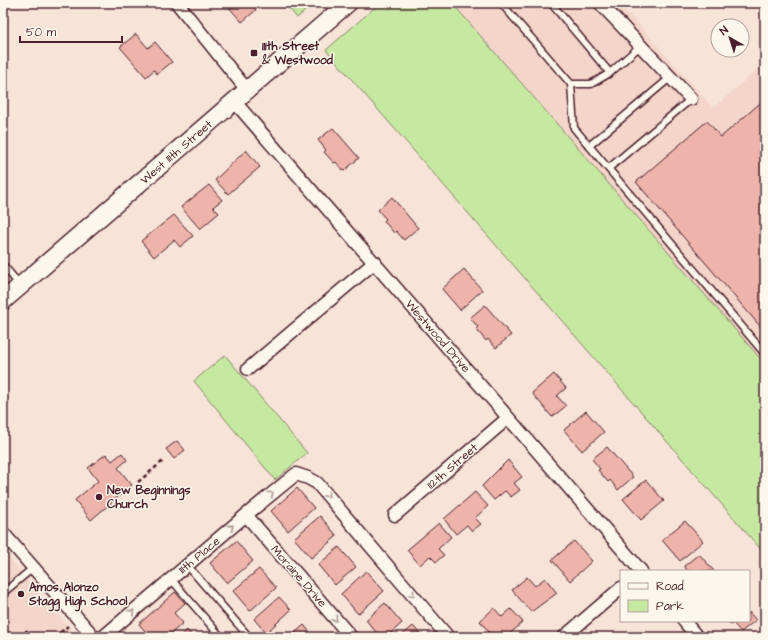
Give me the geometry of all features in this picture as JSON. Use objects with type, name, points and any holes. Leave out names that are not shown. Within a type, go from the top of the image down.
[{"type":"main road","name":"West 111th Street","points":[[3,301],[348,3]]},
{"type":"street","name":"Westwood Drive","points":[[177,3],[241,96],[375,262],[639,570]]},
{"type":"street","points":[[600,3],[691,99]]},
{"type":"street","points":[[248,369],[375,262]]},
{"type":"street","name":"112th Street","points":[[395,515],[508,418]]},
{"type":"street","name":"111th Place","points":[[103,637],[246,514],[296,474],[308,478],[317,484],[448,637]]},
{"type":"street","name":"Moraine Drive","points":[[246,514],[351,637]]},
{"type":"street","points":[[3,533],[94,637]]},
{"type":"street","points":[[564,637],[620,589]]},
{"type":"street","points":[[685,622],[697,637]]},
{"type":"lane","points":[[500,3],[571,84],[574,128],[765,354]]},
{"type":"lane","points":[[551,3],[610,73]]},
{"type":"lane","points":[[571,84],[591,84],[610,73],[640,46]]},
{"type":"lane","points":[[589,146],[671,77]]},
{"type":"lane","points":[[609,168],[691,99]]},
{"type":"lane","points":[[3,265],[20,285]]},
{"type":"lane","points":[[187,565],[249,637]]},
{"type":"lane","points":[[3,593],[33,568]]},
{"type":"lane","points":[[171,578],[221,637]]},
{"type":"path","points":[[138,482],[162,461]]},
{"type":"path","points":[[55,637],[77,618]]},
{"type":"path","points":[[19,637],[29,628]]},
{"type":"shaded area","points":[[452,3],[619,3],[713,108],[765,63],[765,364]]},
{"type":"shaded area","name":"Amos Alonzo Stagg High School","points":[[3,551],[77,637],[3,637]]},
{"type":"green space","points":[[285,3],[314,3],[297,18]]},
{"type":"green space","points":[[380,3],[452,3],[765,364],[765,554],[326,50]]},
{"type":"green space","points":[[225,355],[307,453],[275,480],[194,381]]},
{"type":"building","points":[[225,3],[249,3],[256,10],[242,22]]},
{"type":"building","points":[[136,34],[148,48],[155,42],[172,62],[157,74],[154,70],[146,77],[120,47]]},
{"type":"building","points":[[765,99],[765,332],[636,182],[707,121],[721,137]]},
{"type":"building","points":[[333,128],[359,158],[344,171],[324,152],[326,150],[318,140]]},
{"type":"building","points":[[246,150],[260,167],[228,194],[215,180]]},
{"type":"building","points":[[209,185],[222,200],[213,207],[219,213],[200,229],[181,207]]},
{"type":"building","points":[[392,197],[418,228],[404,240],[396,231],[394,233],[384,221],[386,219],[378,210]]},
{"type":"building","points":[[174,215],[193,236],[180,247],[174,240],[154,257],[141,241]]},
{"type":"building","points":[[464,269],[482,290],[460,310],[442,289]]},
{"type":"building","points":[[485,305],[511,335],[496,348],[488,339],[486,341],[476,329],[478,327],[470,318]]},
{"type":"building","points":[[554,374],[566,388],[557,396],[566,406],[552,417],[532,393]]},
{"type":"building","points":[[586,411],[604,432],[582,451],[564,430]]},
{"type":"building","points":[[177,441],[185,450],[174,459],[166,449]]},
{"type":"building","points":[[607,447],[633,477],[618,490],[610,480],[608,482],[598,470],[600,469],[592,459]]},
{"type":"building","points":[[122,453],[127,460],[118,468],[132,485],[91,520],[75,500],[98,481],[88,468],[106,454],[112,461]]},
{"type":"building","points":[[508,460],[522,477],[514,483],[520,490],[511,497],[505,491],[494,500],[482,486]]},
{"type":"building","points":[[646,480],[664,501],[641,520],[623,499]]},
{"type":"building","points":[[297,488],[314,508],[288,531],[271,511]]},
{"type":"building","points":[[475,492],[488,506],[475,518],[481,524],[472,531],[467,525],[456,534],[444,519]]},
{"type":"building","points":[[320,516],[337,536],[311,558],[294,538]]},
{"type":"building","points":[[685,521],[703,541],[680,561],[662,540]]},
{"type":"building","points":[[439,523],[451,537],[438,549],[444,555],[436,562],[430,556],[420,565],[407,550]]},
{"type":"building","points":[[236,541],[253,561],[227,583],[210,563]]},
{"type":"building","points":[[574,541],[592,561],[570,581],[552,560]]},
{"type":"building","points":[[339,547],[356,567],[335,585],[318,565]]},
{"type":"building","points":[[699,554],[713,570],[687,570],[684,566]]},
{"type":"building","points":[[259,569],[276,588],[250,611],[233,591]]},
{"type":"building","points":[[366,571],[384,591],[358,614],[341,594]]},
{"type":"building","points":[[527,577],[535,586],[545,578],[557,593],[531,612],[512,590]]},
{"type":"building","points":[[175,592],[185,603],[174,613],[183,623],[167,637],[147,637],[143,633],[145,631],[139,624]]},
{"type":"building","points":[[279,597],[291,610],[266,633],[254,619]]},
{"type":"building","points":[[385,603],[402,623],[386,637],[380,637],[366,620]]},
{"type":"building","points":[[494,608],[502,617],[511,609],[523,622],[506,637],[493,637],[480,621]]},
{"type":"building","points":[[750,613],[756,620],[741,632],[733,623],[731,625],[729,622],[750,622]]},
{"type":"building","points":[[304,625],[314,637],[290,637]]},
{"type":"building","points":[[413,626],[423,637],[400,637]]},
{"type":"building","points":[[187,630],[193,637],[179,637]]},
{"type":"place","name":"111th Street & Westwood","points":[[254,53]]},
{"type":"place","name":"New Beginnings Church","points":[[99,497]]},
{"type":"place","name":"Amos Alonzo Stagg High School","points":[[21,594]]}]
